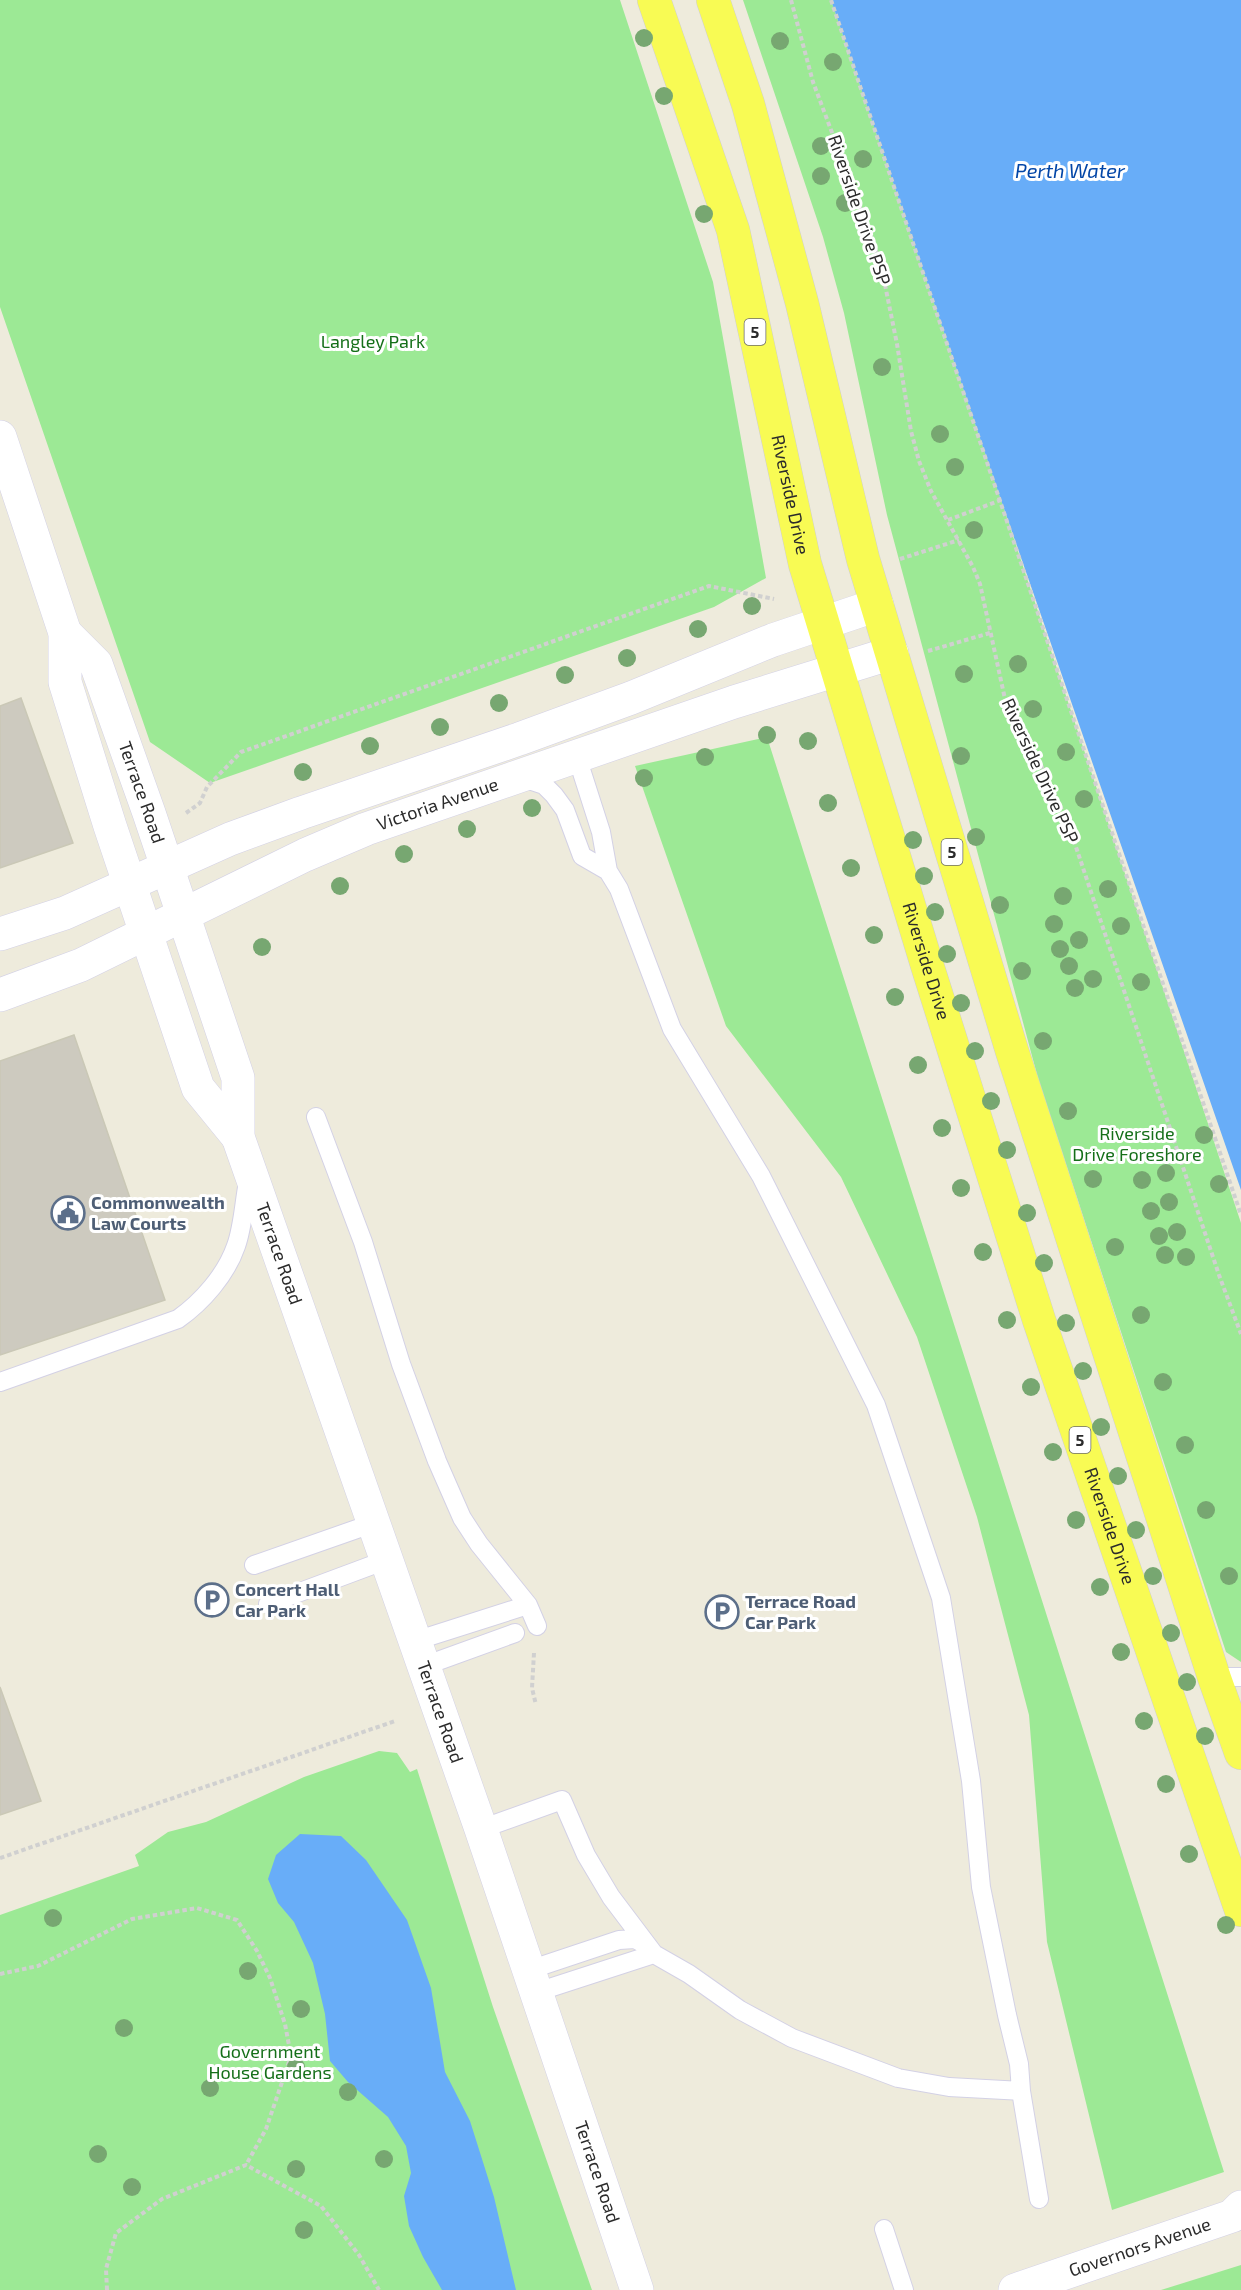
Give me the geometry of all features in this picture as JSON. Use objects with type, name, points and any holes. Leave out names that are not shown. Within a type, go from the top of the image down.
[{"type":"main road","name":"Riverside Drive","points":[[654,0],[733,230],[805,564],[928,968],[1039,1320],[1241,1910]]},
{"type":"main road","name":"5","points":[[712,0],[748,104],[802,303],[863,559],[1011,1051],[1227,1677],[1241,1753]]},
{"type":"street","name":"Terrace Road","points":[[0,437],[65,633],[65,682],[129,884],[198,1088],[238,1137]]},
{"type":"street","name":"Victoria Avenue","points":[[0,934],[64,913],[260,828],[529,736],[631,698],[773,640],[877,605]]},
{"type":"street","name":"Terrace Road","points":[[65,633],[96,664],[167,867],[238,1078],[238,1137],[481,1829],[637,2290]]},
{"type":"street","name":"Victoria Avenue","points":[[0,995],[81,965],[305,855],[366,829],[734,702],[838,670],[893,657]]},
{"type":"street","name":"Governors Avenue","points":[[1015,2290],[1238,2213]]},
{"type":"lane","points":[[577,757],[600,832],[608,872],[619,889],[672,1029],[761,1176],[880,1416],[941,1598],[971,1781],[981,1887],[1019,2064],[1021,2091],[1039,2199]]},
{"type":"lane","points":[[504,782],[526,779],[544,785],[565,810],[582,856],[608,872]]},
{"type":"lane","points":[[316,1117],[363,1242],[401,1364],[437,1461],[462,1518],[479,1544],[528,1605],[535,1635]]},
{"type":"lane","points":[[0,1382],[178,1320],[197,1306],[228,1263],[237,1245],[250,1171]]},
{"type":"lane","points":[[254,1565],[374,1524]]},
{"type":"lane","points":[[268,1604],[386,1560]]},
{"type":"lane","points":[[419,1654],[528,1605]]},
{"type":"lane","points":[[419,1654],[515,1633]]},
{"type":"lane","points":[[481,1829],[562,1800],[586,1855],[611,1898],[651,1950],[740,2010],[792,2038],[898,2078],[949,2086],[1021,2091]]},
{"type":"lane","points":[[533,1981],[651,1950]]},
{"type":"lane","points":[[884,2229],[904,2290]]},
{"type":"path","name":"Riverside Drive PSP","points":[[791,0],[813,82],[882,270],[897,345],[910,431],[919,461],[931,490],[980,584],[1005,699],[1018,728],[1039,761],[1068,823],[1241,1334]]},
{"type":"path","points":[[831,0],[1241,1215]]},
{"type":"path","points":[[948,520],[1001,500]]},
{"type":"path","points":[[892,562],[959,540]]},
{"type":"path","points":[[183,815],[200,803],[207,787],[242,752],[708,586],[774,599]]},
{"type":"path","points":[[893,657],[990,633]]},
{"type":"path","points":[[535,1635],[532,1689],[536,1705]]},
{"type":"path","points":[[0,1858],[395,1721]]},
{"type":"path","points":[[0,1974],[38,1966],[132,1919],[197,1908],[237,1920],[257,1951],[270,1978],[285,2024],[291,2056],[266,2129],[246,2165],[162,2199],[116,2233],[106,2269],[107,2290]]},
{"type":"path","points":[[246,2165],[321,2206],[359,2255],[379,2290]]},
{"type":"green space","name":"Langley Park","points":[[0,0],[620,0],[713,282],[766,578],[714,607],[210,783],[150,742],[0,307]]},
{"type":"green space","name":"Riverside Drive Foreshore","points":[[743,0],[831,0],[1001,500],[1241,1223],[1241,1662],[1226,1652],[1039,1082],[887,515],[844,313],[823,237]]},
{"type":"green space","points":[[767,737],[1224,2172],[1112,2210],[1047,1942],[1029,1715],[977,1517],[917,1337],[841,1177],[726,1026],[635,766]]},
{"type":"green space","name":"Government House Gardens","points":[[379,1751],[397,1753],[410,1772],[417,1769],[493,2007],[592,2290],[0,2290],[0,1915],[139,1866],[135,1855],[168,1832],[206,1822],[304,1777]]},
{"type":"green space","points":[[1241,2265],[1241,2290],[1161,2290]]},
{"type":"water","name":"Perth Water","points":[[831,0],[1241,0],[1241,1190],[1001,500]]},
{"type":"water","points":[[300,1834],[341,1836],[366,1860],[407,1920],[431,1988],[445,2072],[470,2121],[494,2197],[516,2290],[442,2290],[409,2226],[404,2196],[411,2173],[406,2146],[388,2117],[348,2082],[330,2061],[325,2014],[313,1963],[294,1922],[278,1903],[268,1879],[276,1855]]},
{"type":"building","points":[[21,698],[73,843],[0,868],[0,706]]},
{"type":"building","name":"Commonwealth Law Courts","points":[[74,1035],[165,1300],[0,1355],[0,1061]]},
{"type":"building","points":[[0,1687],[41,1801],[0,1815]]},
{"type":"place","name":"Commonwealth Law Courts","points":[[68,1213]]},
{"type":"place","name":"Concert Hall Car Park","points":[[212,1600]]},
{"type":"place","name":"Terrace Road Car Park","points":[[722,1612]]}]
